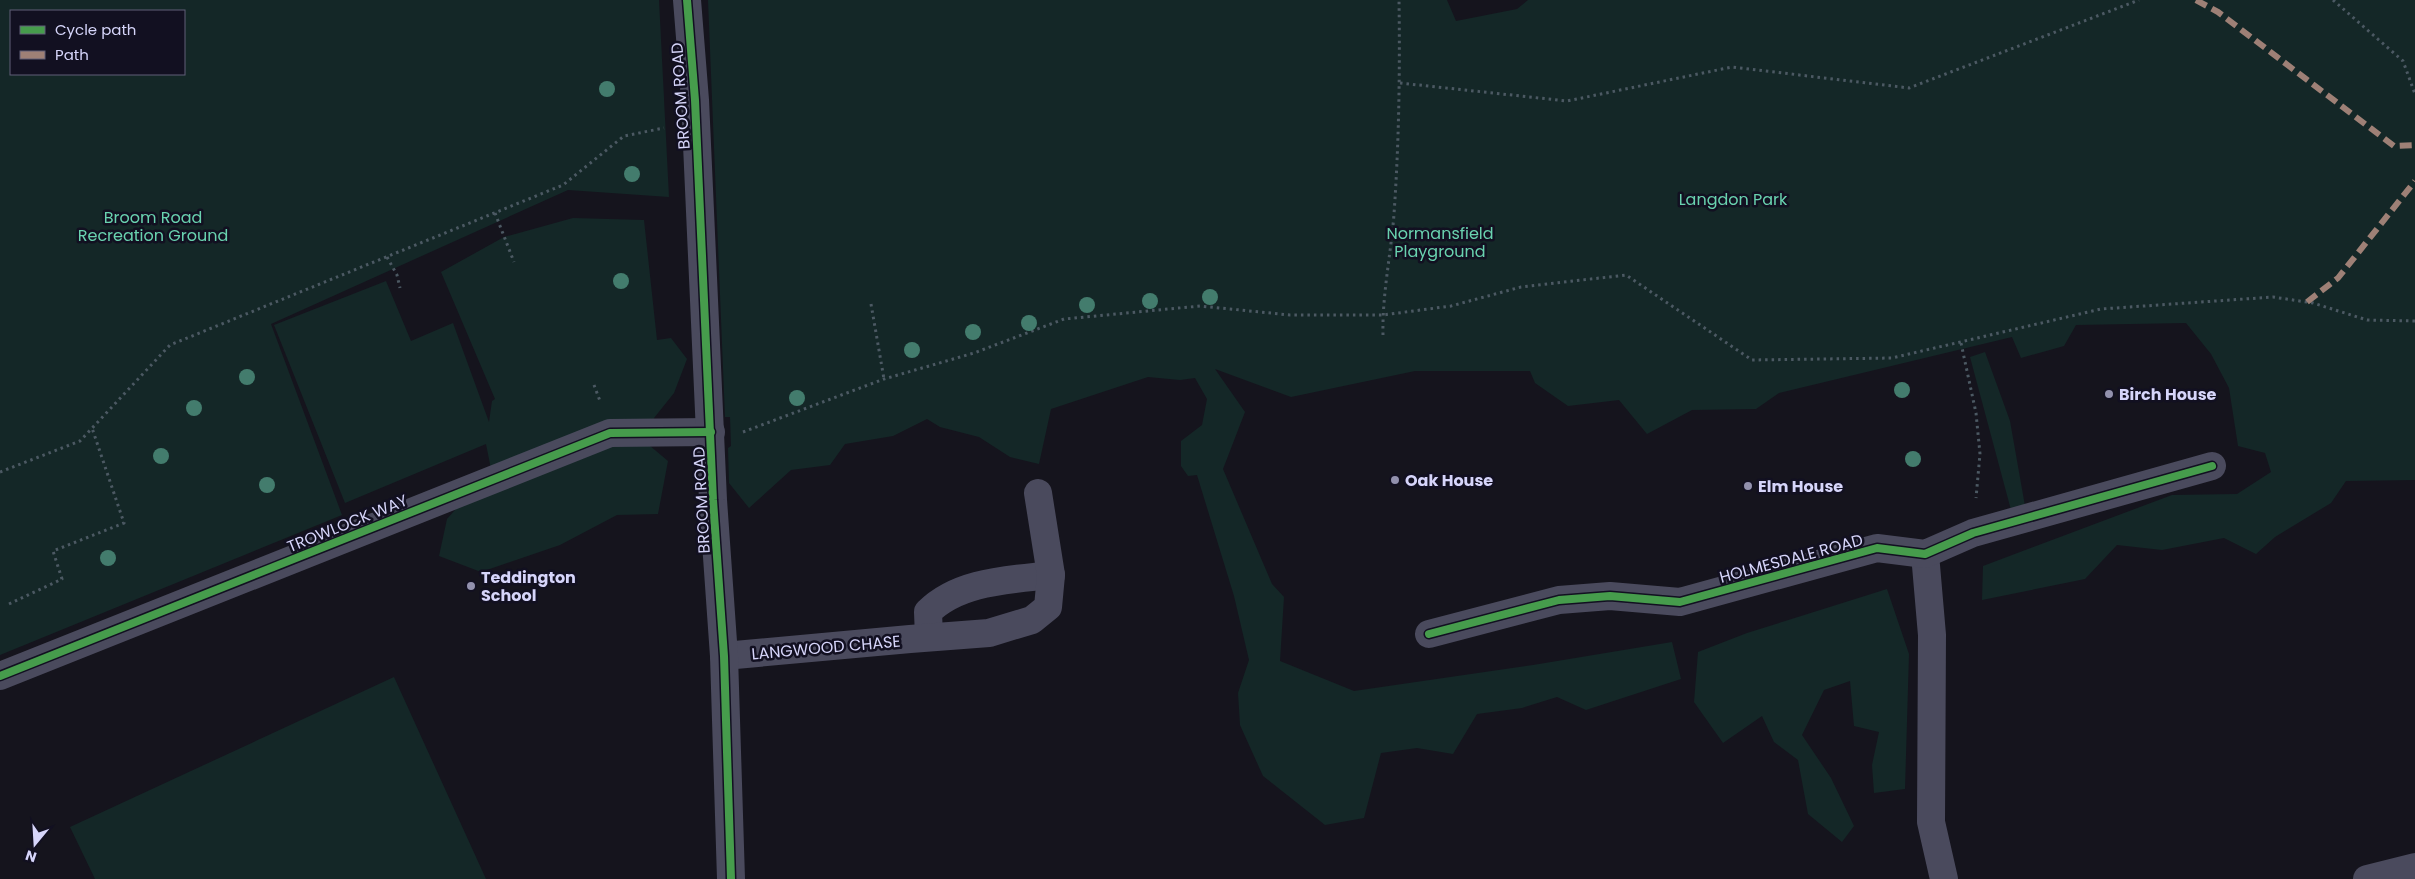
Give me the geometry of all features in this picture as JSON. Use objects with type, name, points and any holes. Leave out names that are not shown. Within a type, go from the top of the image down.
[{"type":"street","name":"BROOM ROAD","points":[[687,0],[696,121],[711,435],[712,500],[724,656],[731,879]]},
{"type":"street","name":"TROWLOCK WAY","points":[[0,676],[610,432],[711,435]]},
{"type":"street","points":[[1944,879],[1931,822],[1932,635],[1925,554],[1973,533],[2212,466]]},
{"type":"street","name":"LANGWOOD CHASE","points":[[724,656],[989,634],[1032,620],[1048,607],[1051,575],[1038,493]]},
{"type":"street","name":"HOLMESDALE ROAD","points":[[1429,634],[1559,600],[1610,596],[1680,602],[1877,548],[1925,554]]},
{"type":"street","points":[[929,638],[928,612],[939,601],[965,589],[1051,575]]},
{"type":"street","points":[[2367,879],[2415,867]]},
{"type":"path","points":[[1383,335],[1382,315],[1394,214],[1400,83],[1399,0]]},
{"type":"path","points":[[1400,83],[1567,100],[1732,67],[1909,88],[2139,0]]},
{"type":"path","points":[[2333,0],[2403,61],[2415,94]]},
{"type":"path","points":[[0,472],[80,441],[170,345],[563,185],[624,136],[696,121]]},
{"type":"path","points":[[495,213],[514,262]]},
{"type":"path","points":[[387,257],[397,274],[400,288]]},
{"type":"path","points":[[711,435],[731,436],[884,379],[974,353],[1064,319],[1200,306],[1290,315],[1382,315],[1451,306],[1522,287],[1626,275],[1752,360],[1892,358],[2101,309],[2272,297],[2313,303],[2367,320],[2415,321]]},
{"type":"path","points":[[871,304],[884,379]]},
{"type":"path","points":[[1961,343],[1976,413],[1980,454],[1973,533]]},
{"type":"path","points":[[9,604],[62,579],[53,551],[124,523],[92,427]]},
{"type":"green space","name":"Broom Road Recreation Ground","points":[[0,0],[659,0],[669,197],[568,190],[271,324],[342,515],[0,655]]},
{"type":"green space","name":"Langdon Park","points":[[708,0],[1447,0],[1456,21],[1517,9],[1528,0],[2415,0],[2415,480],[2346,481],[2331,503],[2275,537],[2256,554],[2224,538],[2162,550],[2117,545],[2085,579],[1982,600],[1983,566],[2172,495],[2237,494],[2271,472],[2265,453],[2238,446],[2229,388],[2211,354],[2186,323],[2076,325],[2064,346],[2021,358],[2012,337],[1779,393],[1756,409],[1692,410],[1647,434],[1619,400],[1568,406],[1535,383],[1530,371],[1415,371],[1291,397],[1215,369],[1245,412],[1223,469],[1272,584],[1284,597],[1280,661],[1354,691],[1533,665],[1672,642],[1681,679],[1586,710],[1557,697],[1522,708],[1477,714],[1453,754],[1417,748],[1381,753],[1364,818],[1325,825],[1263,776],[1240,725],[1238,693],[1249,660],[1234,596],[1197,475],[1188,476],[1181,466],[1181,441],[1202,425],[1207,399],[1195,378],[1180,380],[1148,377],[1051,409],[1039,464],[1010,457],[979,437],[940,427],[927,419],[893,436],[845,444],[830,465],[791,470],[749,508],[729,483],[728,448],[731,446],[730,417],[725,417]]},
{"type":"green space","points":[[573,218],[644,220],[657,340],[671,338],[687,359],[674,393],[654,418],[643,440],[668,461],[658,514],[617,515],[560,545],[481,572],[439,556],[447,519],[491,469],[486,444],[345,503],[274,325],[386,281],[411,341],[453,323],[489,422],[492,401],[495,399],[441,272],[504,237]]},
{"type":"green space","points":[[1985,352],[2010,421],[2025,506],[2011,510],[1970,357]]},
{"type":"green space","points":[[1887,589],[1909,654],[1905,789],[1874,793],[1872,765],[1879,732],[1854,726],[1850,681],[1824,690],[1802,735],[1831,778],[1854,826],[1842,842],[1808,814],[1798,760],[1774,742],[1762,716],[1723,743],[1694,702],[1698,652],[1747,633]]},
{"type":"green space","points":[[394,677],[486,879],[95,879],[70,827]]},
{"type":"marked path","points":[[2196,0],[2218,12],[2394,146],[2415,145]]},
{"type":"marked path","points":[[2307,302],[2338,278],[2415,181]]},
{"type":"cycle path","points":[[687,0],[695,100],[713,500],[724,656],[731,879]]},
{"type":"cycle path","points":[[0,676],[610,433],[711,432]]},
{"type":"cycle path","points":[[1429,634],[1559,600],[1610,596],[1680,602],[1877,548],[1925,554],[1973,533],[2212,466]]},
{"type":"place","name":"Birch House","points":[[2109,394]]},
{"type":"place","name":"Oak House","points":[[1395,480]]},
{"type":"place","name":"Elm House","points":[[1748,486]]},
{"type":"place","name":"Teddington School","points":[[471,586]]},
{"type":"park label","name":"Normansfield Playground","points":[[1440,242]]}]
